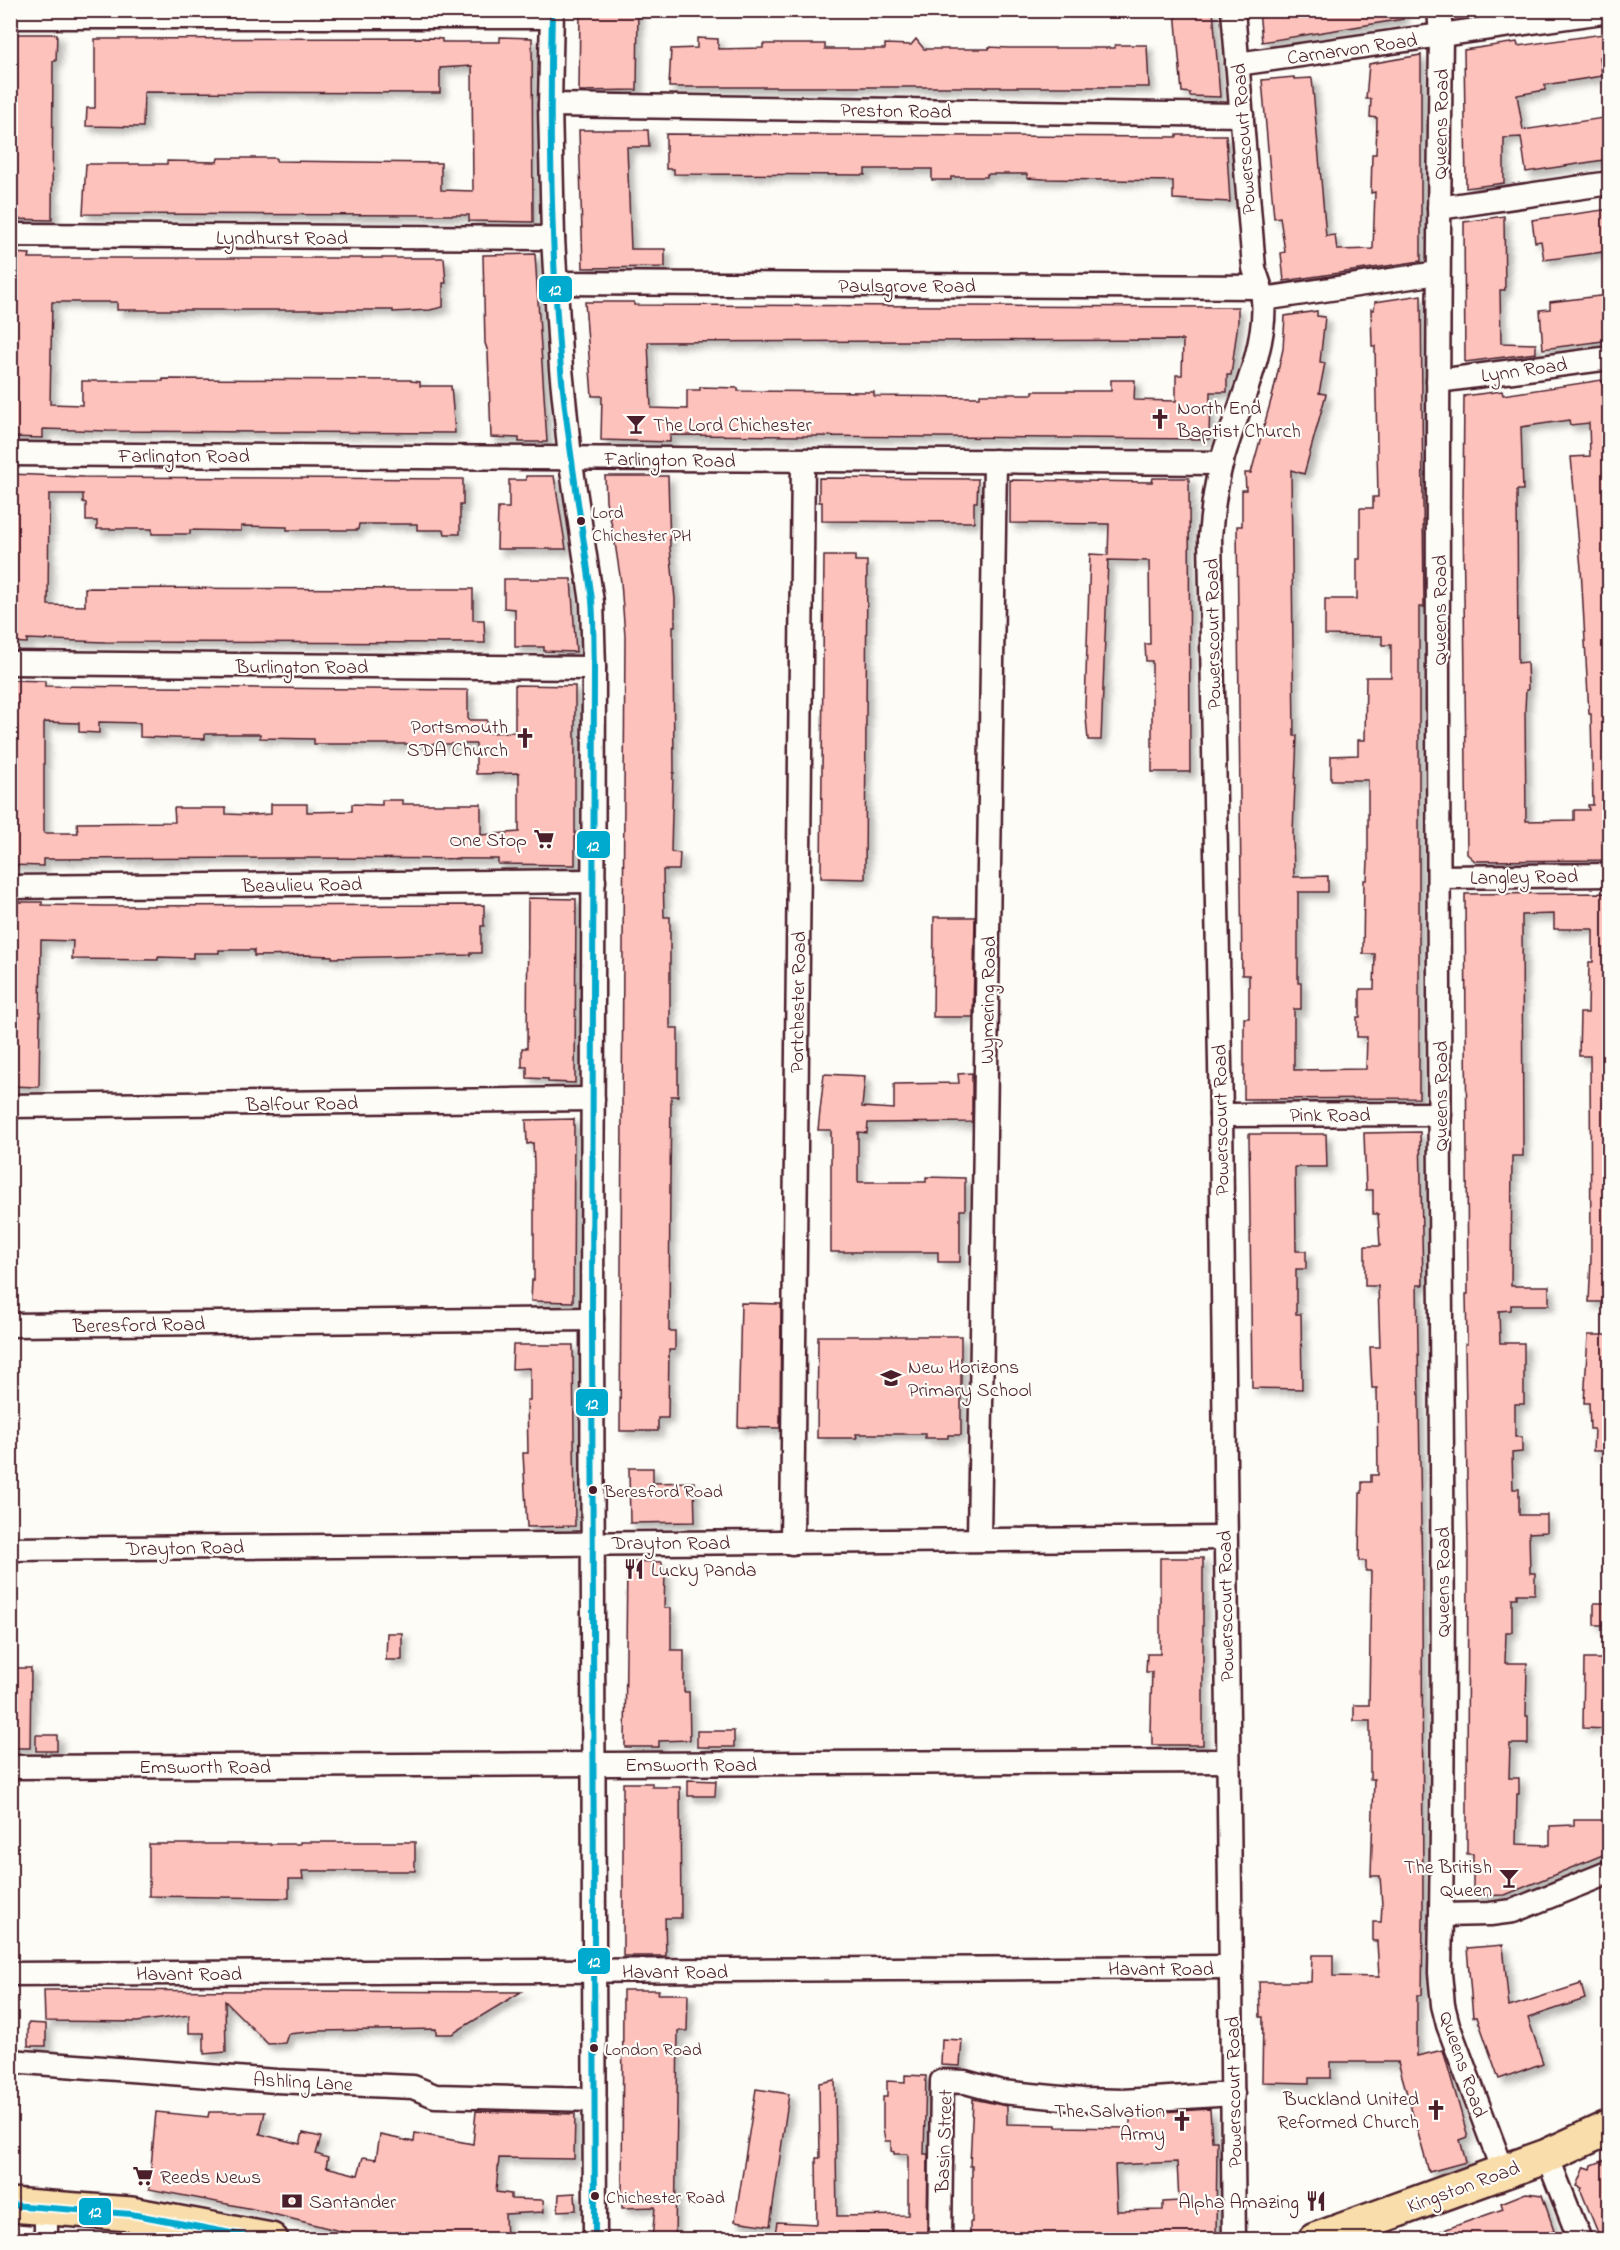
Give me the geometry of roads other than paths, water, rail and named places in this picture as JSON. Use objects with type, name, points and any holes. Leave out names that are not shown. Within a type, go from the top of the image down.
[{"type":"main road","name":"Kingston Road","points":[[1315,2240],[1547,2156],[1610,2127]]},
{"type":"main road","points":[[10,2205],[131,2214],[271,2240]]},
{"type":"street","name":"Powerscourt Road","points":[[1233,10],[1254,268],[1261,293],[1261,332],[1254,364],[1214,493],[1210,537],[1221,1114],[1224,1538],[1234,2240]]},
{"type":"street","name":"Queens Road","points":[[1439,10],[1441,35],[1438,381],[1442,1529],[1440,1973],[1448,2025],[1503,2171]]},
{"type":"street","name":"Carnarvon Road","points":[[1237,64],[1610,11]]},
{"type":"street","points":[[10,17],[552,14],[550,105],[555,282],[570,457],[592,602],[594,668],[592,1319],[595,2240]]},
{"type":"street","name":"Preston Road","points":[[550,105],[1242,115]]},
{"type":"street","points":[[1439,208],[1610,183]]},
{"type":"street","name":"Lyndhurst Road","points":[[10,235],[553,238]]},
{"type":"street","name":"Paulsgrove Road","points":[[555,282],[1261,293],[1438,273]]},
{"type":"street","name":"Lynn Road","points":[[1438,381],[1610,358]]},
{"type":"street","name":"Farlington Road","points":[[10,454],[1222,463]]},
{"type":"street","name":"Portchester Road","points":[[792,1543],[803,461]]},
{"type":"street","name":"Wymering Road","points":[[979,1539],[995,461]]},
{"type":"street","name":"Burlington Road","points":[[10,663],[594,668]]},
{"type":"street","name":"Langley Road","points":[[1439,877],[1610,875]]},
{"type":"street","name":"Beaulieu Road","points":[[10,887],[594,881]]},
{"type":"street","name":"Balfour Road","points":[[10,1106],[593,1100]]},
{"type":"street","name":"Pink Road","points":[[1221,1114],[1440,1114]]},
{"type":"street","name":"Beresford Road","points":[[10,1325],[592,1319]]},
{"type":"street","name":"Drayton Road","points":[[10,1549],[1224,1538]]},
{"type":"street","name":"Emsworth Road","points":[[10,1767],[1227,1761]]},
{"type":"street","points":[[1441,1915],[1514,1911],[1610,1872]]},
{"type":"street","name":"Havant Road","points":[[10,1974],[1231,1967]]},
{"type":"street","name":"Ashling Lane","points":[[10,2061],[412,2087],[435,2096],[595,2100]]},
{"type":"street","name":"Basin Street","points":[[940,2240],[942,2081],[965,2082],[1002,2092],[1083,2100],[1124,2101],[1233,2094]]},
{"type":"street","points":[[1547,2156],[1580,2240]]},
{"type":"street","points":[[46,2206],[46,2240]]},
{"type":"place","name":"North End Baptist Church","points":[[1160,419]]},
{"type":"place","name":"The Lord Chichester","points":[[636,424]]},
{"type":"place","name":"Lord Chichester PH","points":[[581,521]]},
{"type":"place","name":"Portsmouth SDA Church","points":[[525,738]]},
{"type":"place","name":"One Stop","points":[[544,839]]},
{"type":"place","name":"New Horizons Primary School","points":[[891,1378]]},
{"type":"place","name":"Beresford Road","points":[[593,1490]]},
{"type":"place","name":"Lucky Panda","points":[[634,1569]]},
{"type":"place","name":"The British Queen","points":[[1509,1878]]},
{"type":"place","name":"London Road","points":[[594,2048]]},
{"type":"place","name":"Buckland United Reformed Church","points":[[1436,2110]]},
{"type":"place","name":"The Salvation Army","points":[[1182,2121]]},
{"type":"place","name":"Reeds News","points":[[143,2176]]},
{"type":"place","name":"Chichester Road","points":[[595,2196]]},
{"type":"place","name":"Santander","points":[[292,2201]]},
{"type":"place","name":"Alpha Amazing","points":[[1316,2201]]}]
